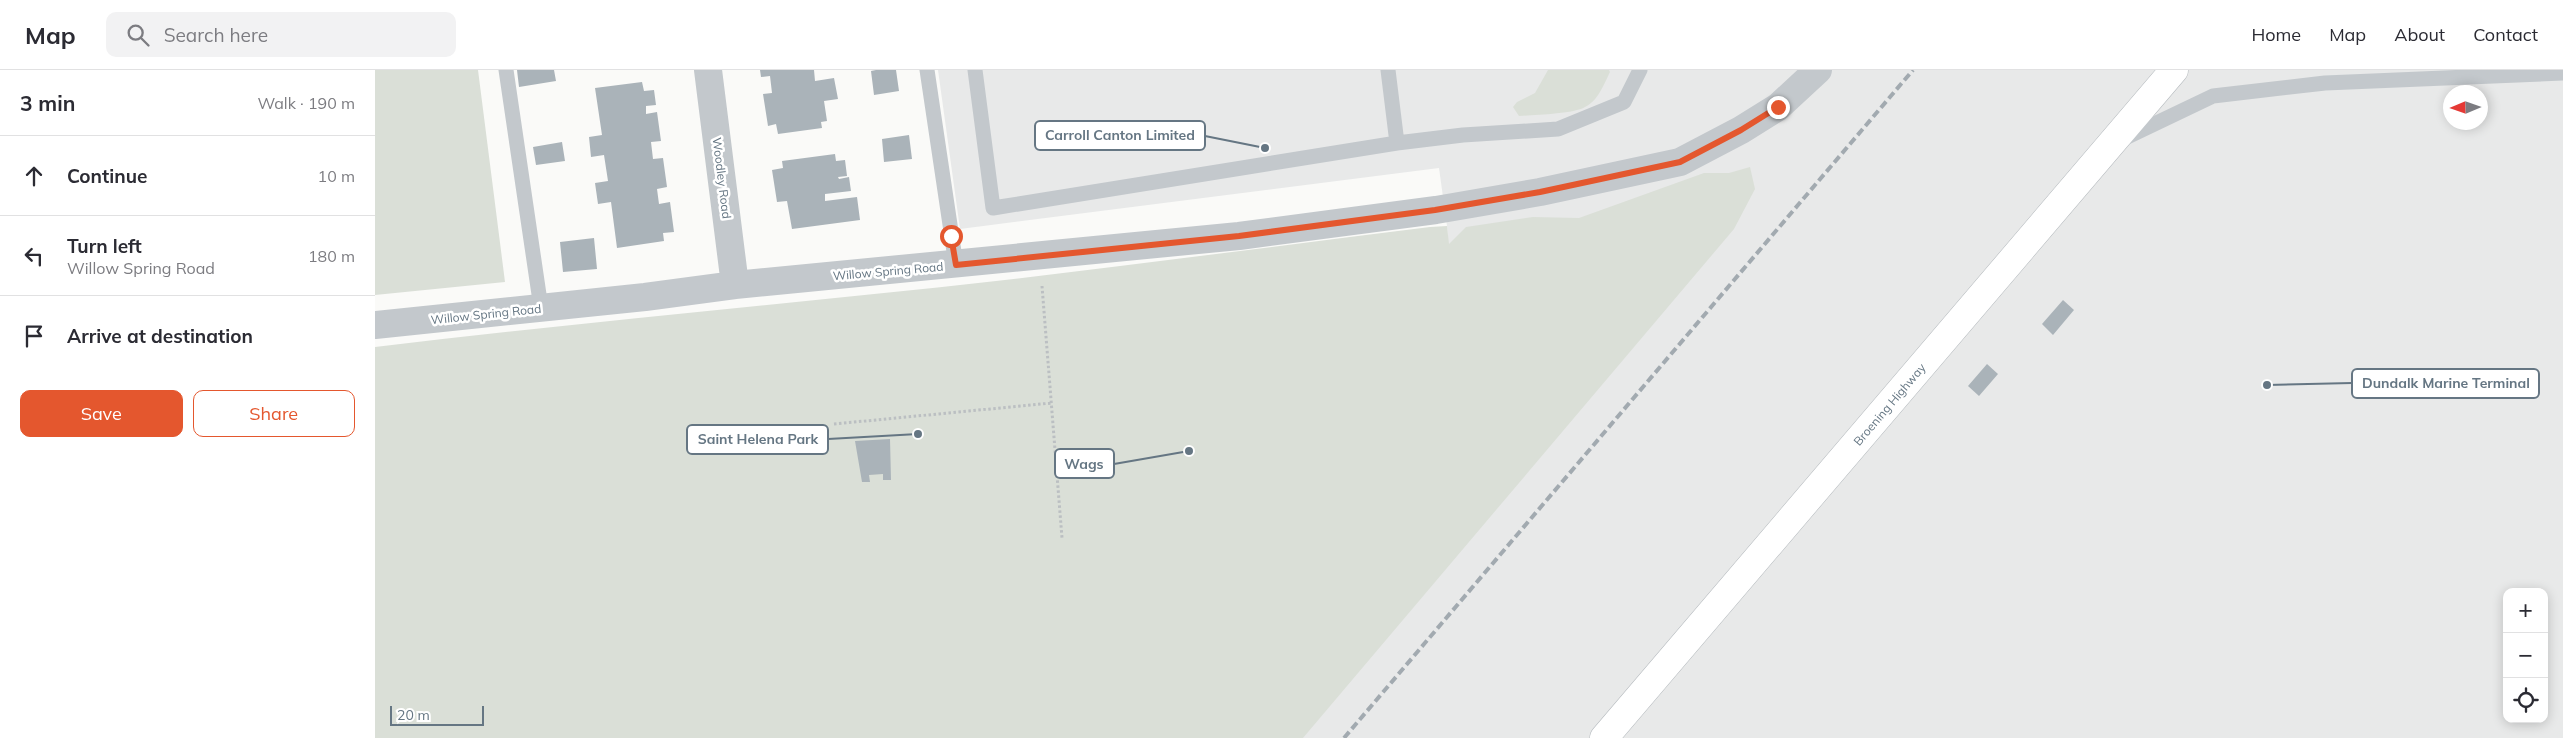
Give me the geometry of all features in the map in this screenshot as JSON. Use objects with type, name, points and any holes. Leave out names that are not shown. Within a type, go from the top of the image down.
[{"type":"main road","name":"Broening Highway","points":[[1604,738],[2174,70]]},
{"type":"street","name":"Woodley Road","points":[[708,70],[735,285]]},
{"type":"street","name":"Willow Spring Road","points":[[375,325],[735,285],[1239,236],[1435,210],[1540,192],[1680,162],[1741,130],[1778,107],[1818,70]]},
{"type":"lane","points":[[506,70],[541,308]]},
{"type":"lane","points":[[927,70],[956,265]]},
{"type":"lane","points":[[975,70],[993,208],[1397,143],[1558,129],[1624,102],[1640,70]]},
{"type":"lane","points":[[1388,70],[1397,143]]},
{"type":"lane","points":[[2110,145],[2213,96],[2325,83],[2563,73]]},
{"type":"path","points":[[1053,254],[1055,277],[1042,279],[1062,538]]},
{"type":"path","points":[[834,424],[1052,404]]},
{"type":"shaded area","points":[[375,70],[478,70],[505,282],[375,295]]},
{"type":"shaded area","points":[[938,70],[2563,70],[2563,738],[1284,738],[1466,522],[1447,226],[1439,168],[960,229]]},
{"type":"shaded area","points":[[1548,70],[1609,70],[1610,72],[1594,101],[1585,107],[1563,113],[1519,116],[1513,107],[1517,102],[1535,93]]},
{"type":"shaded area","points":[[1750,167],[1755,189],[1734,229],[1303,738],[375,738],[375,347],[530,329],[996,281],[1430,227],[1447,226],[1449,244],[1466,227],[1533,217],[1579,218],[1704,173],[1729,173]]},
{"type":"building","points":[[517,70],[554,70],[556,81],[519,87]]},
{"type":"building","points":[[760,70],[814,70],[815,81],[834,78],[838,99],[824,101],[827,121],[821,122],[822,128],[778,134],[776,124],[768,126],[763,94],[772,93],[770,76],[761,77]]},
{"type":"building","points":[[896,70],[899,91],[874,95],[871,71]]},
{"type":"building","points":[[642,82],[644,91],[654,90],[656,105],[646,106],[646,114],[657,112],[661,141],[651,142],[653,159],[663,158],[667,187],[657,189],[659,204],[670,202],[674,232],[663,233],[664,241],[617,248],[611,202],[598,204],[595,183],[608,181],[604,155],[591,157],[589,137],[602,135],[595,88]]},
{"type":"building","points":[[909,135],[912,159],[884,162],[882,139]]},
{"type":"building","points":[[562,142],[565,161],[536,165],[533,147]]},
{"type":"building","points":[[835,154],[836,161],[845,160],[847,176],[838,177],[839,179],[849,177],[851,191],[825,194],[825,201],[857,197],[860,220],[792,229],[787,201],[777,202],[772,170],[783,168],[782,161]]},
{"type":"building","points":[[594,238],[597,269],[563,272],[560,242]]},
{"type":"building","points":[[2063,300],[2074,310],[2053,335],[2042,324]]},
{"type":"building","points":[[1987,364],[1998,374],[1979,396],[1968,386]]},
{"type":"building","points":[[890,439],[891,480],[883,480],[883,474],[869,475],[870,482],[862,482],[855,441]]},
{"type":"railway","points":[[1344,738],[1913,70]]},
{"type":"place","name":"Carroll Canton Limited","points":[[1265,148]]},
{"type":"place","name":"Dundalk Marine Terminal","points":[[2267,385]]},
{"type":"place","name":"Saint Helena Park","points":[[918,434]]},
{"type":"place","name":"Wags","points":[[1189,451]]},
{"type":"route","points":[[951,236],[956,265],[1239,236],[1435,210],[1540,192],[1680,162],[1741,130],[1778,107]]}]
